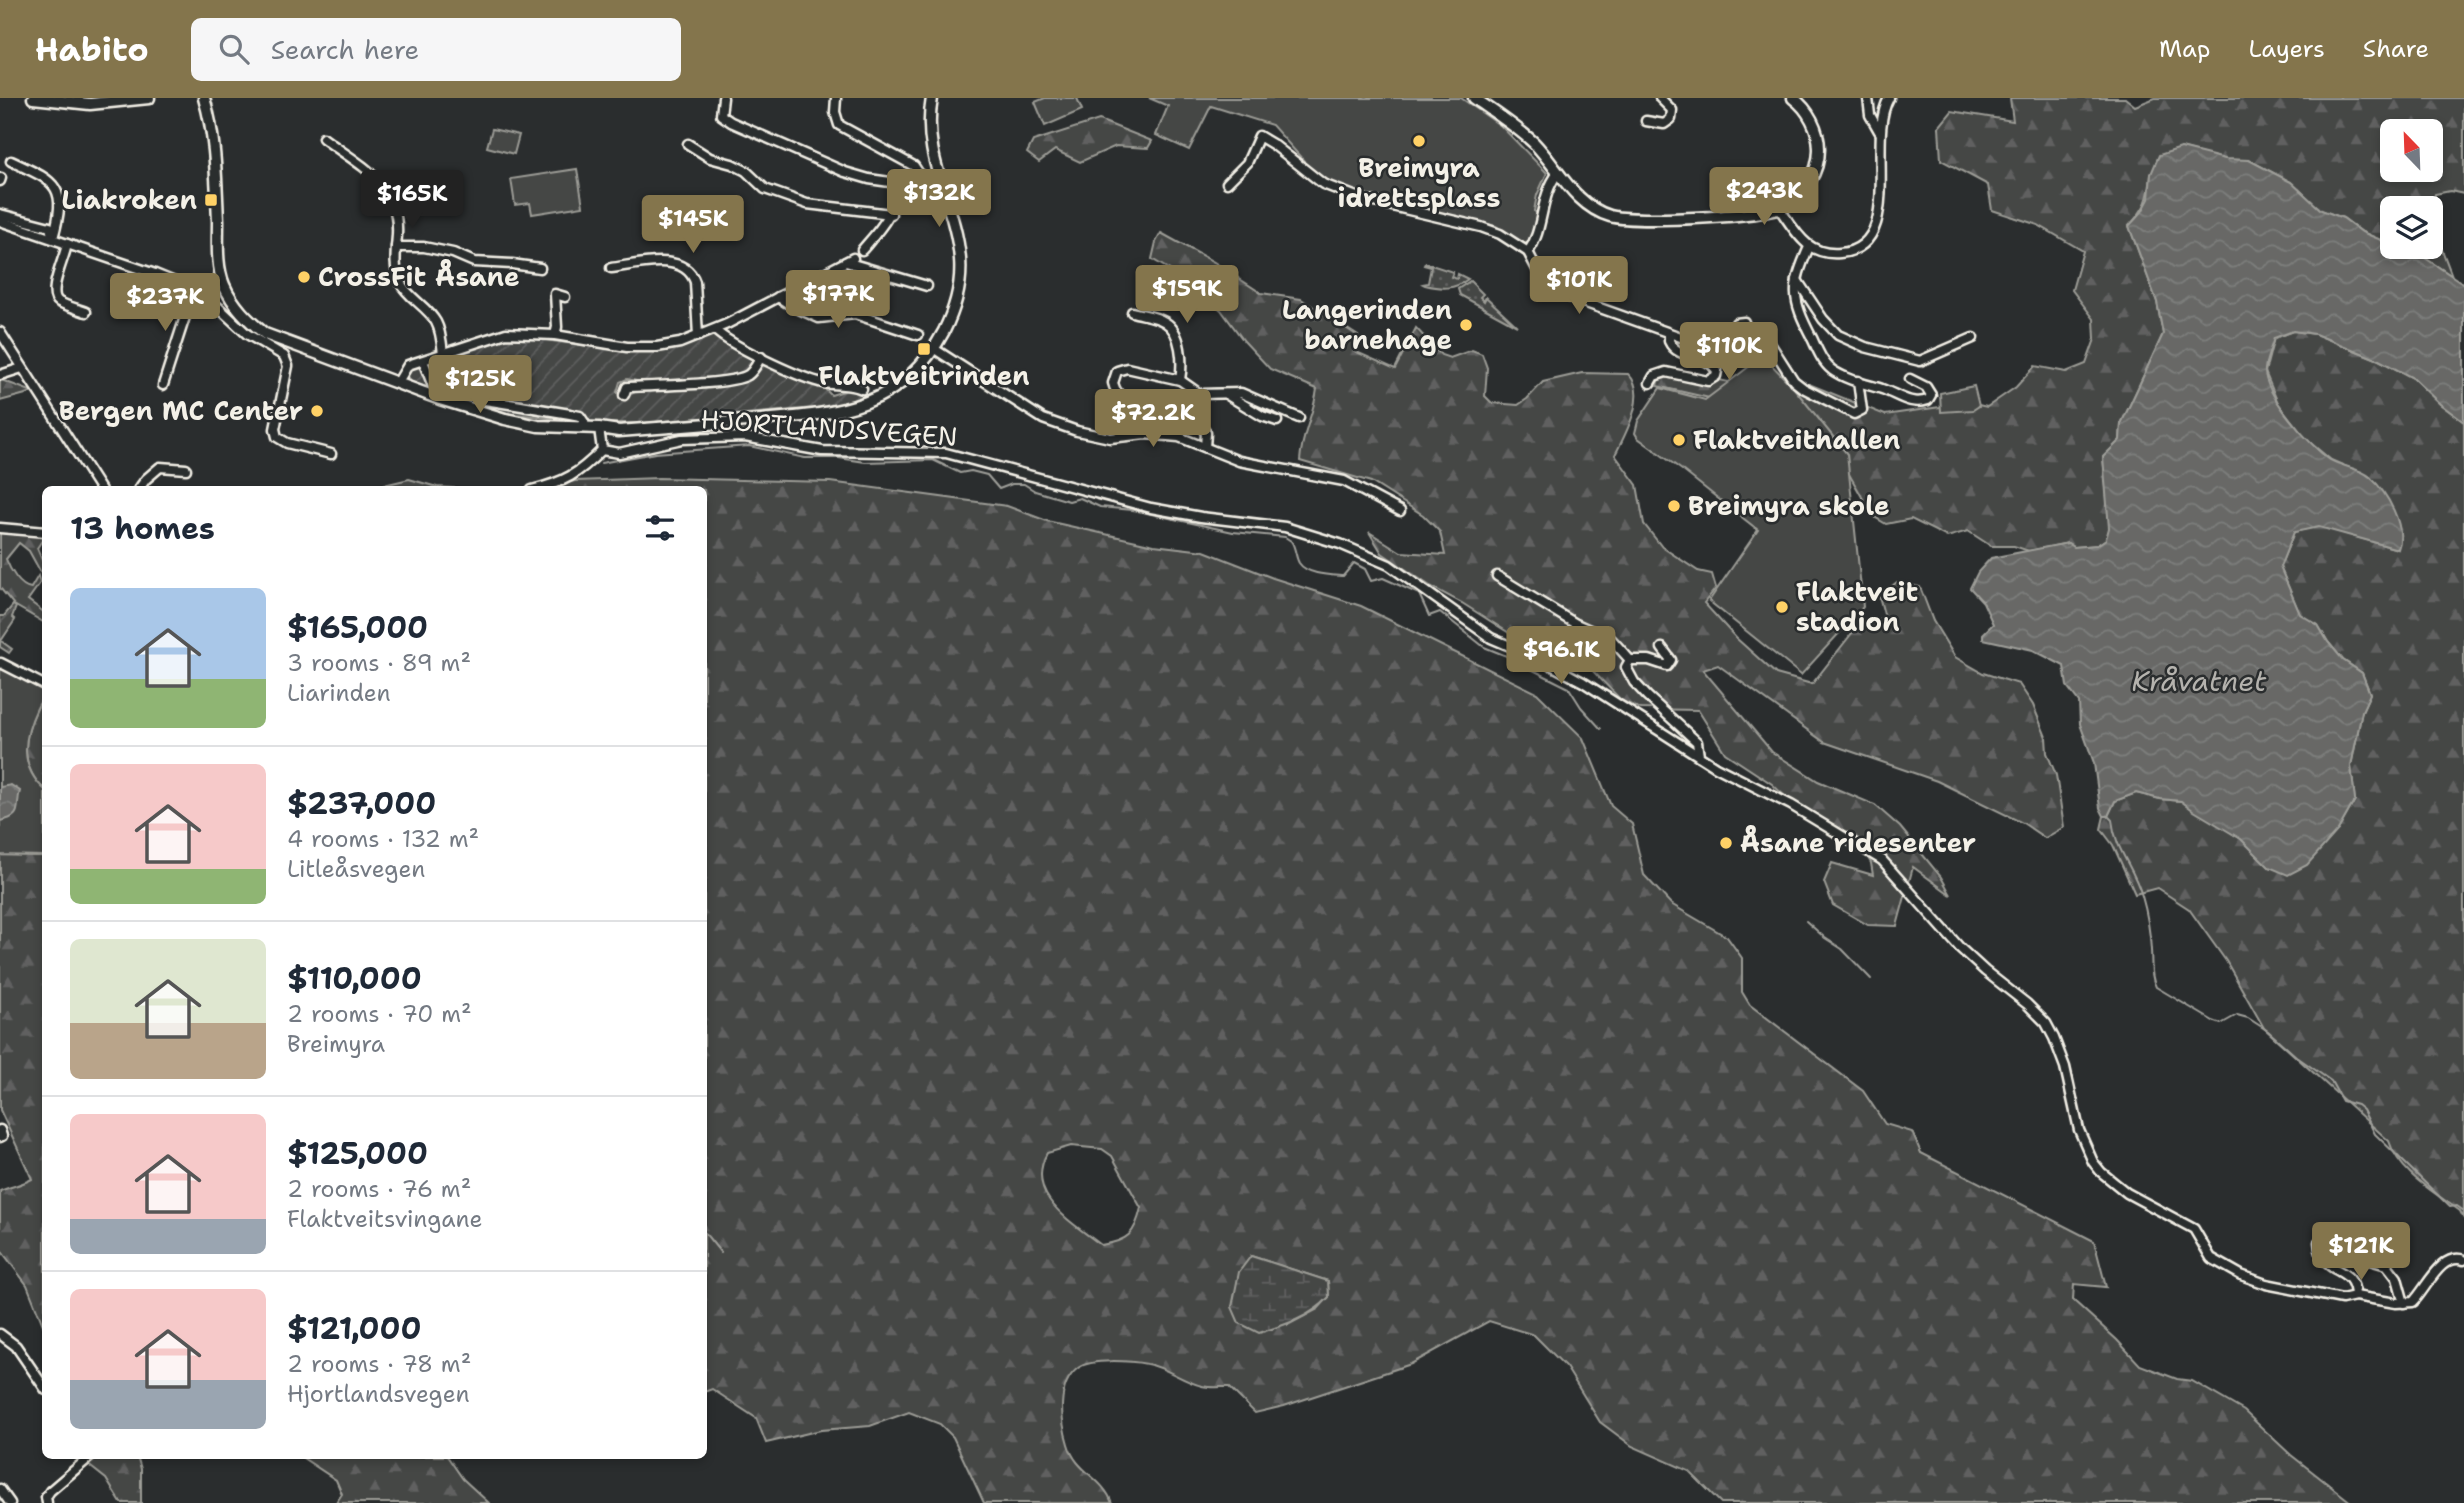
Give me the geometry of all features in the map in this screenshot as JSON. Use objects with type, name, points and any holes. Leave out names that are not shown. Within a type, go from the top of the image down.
[{"type":"main road","points":[[33,98],[86,104],[149,98]]},
{"type":"main road","points":[[204,98],[214,143],[220,270],[223,283],[232,302],[245,318],[265,334],[293,347],[505,419],[538,426],[632,430],[832,413],[869,402],[912,373],[933,348],[953,308],[959,283],[960,261],[955,231],[929,139],[932,98]]},
{"type":"main road","points":[[1474,98],[1536,145],[1586,204],[1610,216],[1629,219],[1715,216],[1779,208],[1804,190],[1815,169],[1819,152],[1817,133],[1805,109],[1793,98]]},
{"type":"street","points":[[723,98],[721,115],[740,127],[845,172],[897,183],[937,175]]},
{"type":"street","points":[[836,98],[835,112],[839,125],[914,166],[922,178]]},
{"type":"street","points":[[1646,121],[1664,124],[1671,119],[1672,110],[1660,98]]},
{"type":"street","points":[[1868,98],[1870,115],[1879,131]]},
{"type":"street","points":[[1779,208],[1809,247],[1832,253],[1850,251],[1869,238],[1880,209],[1879,131],[1889,98]]},
{"type":"street","points":[[1227,183],[1247,163],[1259,136],[1331,188],[1362,199],[1481,227],[1500,234],[1528,252],[1542,279],[1558,293],[1692,341],[1730,339],[1743,334],[1769,342],[1794,381],[1802,388],[1854,414],[1862,410],[1858,382]]},
{"type":"street","points":[[323,138],[387,188],[395,209],[396,270],[400,283],[436,321],[443,354]]},
{"type":"street","points":[[688,144],[710,158],[746,171],[765,189],[807,204],[891,214]]},
{"type":"street","points":[[11,161],[47,178],[57,190],[61,200],[53,238]]},
{"type":"street","points":[[1528,252],[1538,237],[1546,194],[1558,173]]},
{"type":"street","points":[[862,250],[891,214],[897,198],[897,183]]},
{"type":"street","points":[[0,231],[1,219],[194,289],[213,301],[247,334],[284,356],[288,366],[275,429],[277,438],[331,454]]},
{"type":"street","points":[[68,244],[53,290],[59,302],[86,312]]},
{"type":"street","points":[[396,247],[424,247],[453,253],[474,262],[540,268]]},
{"type":"street","points":[[1809,247],[1797,280],[1797,309],[1821,355],[1832,369],[1858,382],[1916,403],[1928,400],[1930,391],[1910,379]]},
{"type":"street","points":[[398,382],[405,367],[506,333],[555,335],[641,348],[680,343],[715,330],[850,260],[927,286]]},
{"type":"street","points":[[611,268],[671,261],[683,265],[693,275],[695,282],[698,336]]},
{"type":"street","points":[[1797,280],[1823,319],[1838,335],[1865,346],[1920,361],[1973,338]]},
{"type":"street","points":[[163,385],[194,289]]},
{"type":"street","points":[[555,335],[555,294],[565,297]]},
{"type":"street","points":[[778,297],[819,318],[845,314],[862,315],[918,335]]},
{"type":"street","points":[[1132,312],[1166,322],[1174,332],[1183,365],[1180,380]]},
{"type":"street","points":[[1730,339],[1738,321],[1742,320],[1746,325],[1743,334]]},
{"type":"street","points":[[715,330],[761,357],[818,382],[862,390]]},
{"type":"street","points":[[0,332],[98,486]]},
{"type":"street","points":[[1650,383],[1654,376],[1666,372],[1708,381],[1716,376],[1717,371],[1712,364],[1676,351],[1669,341],[1669,334]]},
{"type":"street","points":[[933,348],[1056,425],[1110,438],[1162,434],[1179,437],[1239,461],[1344,481],[1400,511]]},
{"type":"street","points":[[624,395],[628,387],[687,384],[743,377],[753,370],[761,357]]},
{"type":"street","points":[[424,361],[433,386],[467,397],[580,416],[584,422]]},
{"type":"street","points":[[0,375],[22,368]]},
{"type":"street","points":[[1205,447],[1208,440],[1203,427],[1197,423],[1137,406],[1117,394],[1113,383],[1117,371],[1127,368],[1180,380],[1200,394],[1241,393],[1299,418]]},
{"type":"street","points":[[1226,394],[1262,416],[1277,421]]},
{"type":"street","points":[[545,486],[570,478],[602,450],[599,428]]},
{"type":"street","name":"HJORTLANDSVEGEN","points":[[602,450],[619,453],[682,439],[745,437],[822,451],[946,453],[1151,508],[1285,527],[1340,544],[1389,565],[1491,638],[1538,658],[1583,682],[1699,756],[1791,804],[1882,860],[1960,948],[2039,1015],[2062,1056],[2079,1130],[2093,1161],[2106,1179],[2194,1229],[2207,1254],[2227,1269],[2258,1282],[2342,1299],[2355,1296],[2409,1303]]},
{"type":"street","points":[[141,486],[160,467],[186,469]]},
{"type":"street","points":[[0,528],[42,532]]},
{"type":"street","points":[[1497,576],[1576,624],[1612,640],[1630,660],[1649,660],[1667,666],[1671,660],[1662,648]]},
{"type":"street","points":[[1630,660],[1626,667],[1634,682],[1697,742],[1699,756]]},
{"type":"street","points":[[0,663],[42,684]]},
{"type":"street","points":[[0,1130],[0,1137]]},
{"type":"street","points":[[2355,1296],[2352,1281],[2341,1271],[2326,1264],[2319,1242],[2332,1240],[2368,1260],[2387,1265],[2397,1278],[2409,1303],[2444,1262],[2452,1258],[2464,1260]]},
{"type":"street","points":[[0,1334],[16,1346],[42,1384]]},
{"type":"street","points":[[47,1503],[46,1497],[50,1490],[87,1459]]},
{"type":"street","points":[[0,1489],[10,1503]]},
{"type":"green space","points":[[1045,98],[1077,98],[1082,110],[1045,126],[1035,102]]},
{"type":"green space","points":[[1149,98],[1461,98],[1501,126],[1547,173],[1537,195],[1534,211],[1537,213],[1536,228],[1532,241],[1522,245],[1496,226],[1362,195],[1331,184],[1302,165],[1304,161],[1272,125],[1211,106],[1189,150],[1156,135],[1168,106]]},
{"type":"green space","points":[[2010,98],[2125,98],[2135,106],[2155,98],[2464,98],[2464,194],[2450,191],[2435,196],[2380,196],[2380,240],[2362,232],[2343,218],[2321,210],[2291,182],[2249,160],[2225,160],[2181,148],[2151,174],[2146,203],[2129,226],[2157,302],[2163,334],[2121,424],[2120,440],[2103,457],[2110,528],[2106,539],[2098,545],[2074,547],[2068,543],[2029,551],[2014,546],[1991,546],[1968,531],[1947,537],[1911,519],[1886,524],[1876,518],[1867,506],[1840,458],[1718,400],[1657,386],[1661,368],[1738,384],[1809,384],[1885,415],[1940,407],[1958,398],[1987,407],[2016,387],[2035,366],[2066,372],[2086,364],[2095,339],[2094,319],[2072,290],[2083,251],[2038,225],[1992,210],[1988,185],[1941,160],[1939,127],[1952,111],[2013,121]]},
{"type":"green space","points":[[1099,120],[1152,141],[1148,148],[1116,146],[1080,162],[1055,150],[1039,162],[1027,153],[1033,141]]},
{"type":"green space","points":[[492,129],[519,135],[514,154],[487,147]]},
{"type":"green space","points":[[577,169],[583,206],[532,214],[530,203],[515,205],[511,179]]},
{"type":"green space","points":[[1161,233],[1214,262],[1261,293],[1301,299],[1358,336],[1354,351],[1395,369],[1416,328],[1441,355],[1450,358],[1472,350],[1482,354],[1487,368],[1485,396],[1492,403],[1518,405],[1543,382],[1582,373],[1628,374],[1634,382],[1636,403],[1629,426],[1615,455],[1637,485],[1644,524],[1662,547],[1698,571],[1712,574],[1716,588],[1704,603],[1736,638],[1776,674],[1812,684],[1856,628],[1885,618],[1879,596],[1897,582],[1920,587],[1933,621],[1955,657],[1983,673],[2019,684],[2033,705],[2046,737],[2047,753],[2056,775],[2064,827],[2045,838],[2023,823],[1937,781],[1824,742],[1718,665],[1703,670],[1772,752],[1818,781],[1875,805],[1900,827],[1941,877],[1951,895],[1913,867],[1897,926],[1868,925],[1833,905],[1824,882],[1832,863],[1873,875],[1871,863],[1856,838],[1788,799],[1772,784],[1725,753],[1698,710],[1641,709],[1622,701],[1584,662],[1525,643],[1430,586],[1382,553],[1369,532],[1401,552],[1445,555],[1440,532],[1423,515],[1371,482],[1300,461],[1317,389],[1270,369],[1244,341],[1221,310],[1183,278],[1152,259]]},
{"type":"green space","points":[[2443,252],[2452,276],[2426,259],[2443,259]]},
{"type":"green space","points":[[1425,263],[1453,272],[1451,277],[1457,279],[1458,274],[1468,279],[1447,288],[1425,285],[1423,284],[1428,283],[1431,267],[1424,265]]},
{"type":"green space","points":[[1470,281],[1483,294],[1480,297],[1484,301],[1486,297],[1517,326],[1460,295],[1458,289]]},
{"type":"green space","points":[[2293,331],[2315,334],[2379,360],[2413,378],[2464,422],[2464,1219],[2460,1211],[2409,1172],[2389,1141],[2264,1028],[2226,961],[2189,909],[2157,888],[2135,894],[2113,845],[2101,829],[2104,816],[2108,816],[2115,801],[2136,793],[2181,801],[2241,839],[2269,867],[2338,830],[2355,800],[2351,766],[2362,711],[2370,693],[2362,673],[2343,660],[2318,625],[2300,615],[2280,567],[2294,532],[2319,526],[2397,549],[2370,477],[2331,460],[2306,439],[2278,403],[2265,372],[2274,338]]},
{"type":"green space","points":[[714,334],[755,357],[754,365],[746,374],[652,384],[627,379],[620,382],[617,392],[624,397],[644,388],[751,375],[763,362],[822,386],[831,395],[850,389],[860,391],[865,398],[837,406],[643,423],[592,423],[506,413],[411,382],[407,374],[410,367],[515,336],[634,352],[655,351]]},
{"type":"green space","points":[[1763,356],[1793,387],[1847,454],[1863,607],[1801,675],[1709,601],[1758,530],[1635,433],[1638,421],[1660,388],[1705,400]]},
{"type":"green space","points":[[0,380],[4,381],[33,392],[0,401]]},
{"type":"green space","points":[[1974,386],[1979,406],[1973,410],[1941,412],[1940,393]]},
{"type":"green space","points":[[659,478],[830,482],[1007,506],[1047,521],[1154,545],[1204,551],[1273,578],[1361,606],[1537,693],[1583,738],[1611,806],[1632,824],[1644,875],[1671,904],[1727,937],[1742,958],[1742,992],[1750,1005],[1863,1091],[1885,1124],[1912,1132],[1921,1153],[2094,1241],[2106,1287],[2074,1284],[2073,1300],[2140,1365],[2177,1379],[2192,1381],[2244,1411],[2291,1455],[2352,1503],[1721,1503],[1689,1471],[1632,1446],[1600,1422],[1566,1367],[1534,1335],[1489,1321],[1411,1364],[1255,1413],[1229,1387],[1195,1384],[1161,1368],[1131,1362],[1111,1361],[1084,1365],[1071,1375],[1063,1393],[1062,1414],[1066,1435],[1077,1462],[1108,1494],[1112,1503],[984,1503],[953,1437],[940,1424],[909,1412],[870,1426],[821,1430],[766,1443],[756,1418],[712,1389],[707,1391],[707,486],[553,486],[575,481]],"holes":[[[1071,1146],[1102,1149],[1112,1156],[1141,1208],[1129,1235],[1101,1245],[1055,1207],[1046,1195],[1042,1168],[1047,1153]],[[1251,1256],[1328,1281],[1329,1297],[1318,1309],[1288,1325]]]},
{"type":"green space","points":[[409,479],[434,486],[380,486]]},
{"type":"green space","points":[[0,532],[42,536],[37,548],[42,560],[42,575],[29,551],[19,543],[6,559],[23,585],[31,588],[38,576],[40,583],[28,600],[42,611],[42,621],[14,605],[0,588]]},
{"type":"green space","points":[[13,605],[16,607],[12,617],[15,620],[1,641],[12,649],[9,653],[0,647],[0,616],[4,616]]},
{"type":"green space","points":[[4,669],[42,687],[42,698],[29,730],[26,752],[31,772],[42,787],[42,856],[0,855],[0,670]]},
{"type":"green space","points":[[42,699],[42,787],[29,768],[26,755],[28,731]]},
{"type":"green space","points":[[0,855],[42,856],[42,1322],[27,1285],[0,1249],[0,1191],[32,1179],[0,1110]]},
{"type":"green space","points":[[1251,1256],[1328,1281],[1329,1297],[1306,1315],[1259,1333],[1239,1323],[1232,1307],[1239,1272]]},
{"type":"green space","points":[[81,1459],[138,1459],[141,1469],[141,1503],[121,1503],[106,1479]]},
{"type":"green space","points":[[304,1459],[449,1459],[463,1479],[489,1503],[336,1503],[342,1494],[336,1480]]},
{"type":"water","name":"Kråvatnet","points":[[2181,148],[2225,159],[2249,160],[2291,182],[2321,210],[2343,218],[2362,232],[2380,240],[2380,259],[2426,259],[2464,284],[2464,422],[2413,378],[2379,360],[2315,334],[2293,331],[2274,338],[2267,357],[2266,379],[2290,419],[2330,460],[2361,472],[2376,483],[2394,510],[2400,531],[2398,549],[2319,527],[2294,532],[2280,567],[2300,614],[2318,625],[2343,660],[2362,673],[2370,694],[2362,711],[2351,766],[2355,800],[2338,830],[2307,865],[2288,875],[2269,867],[2241,839],[2181,801],[2136,793],[2115,801],[2108,816],[2104,816],[2100,808],[2094,763],[2080,724],[2079,702],[2067,686],[2064,666],[2033,650],[1983,639],[1983,634],[1993,624],[1983,602],[1970,588],[1978,572],[1991,558],[2068,543],[2074,547],[2097,545],[2106,539],[2109,528],[2103,457],[2120,440],[2121,424],[2163,334],[2157,302],[2129,226],[2142,212],[2149,199],[2151,174],[2159,155]]},
{"type":"water","points":[[11,785],[20,791],[16,814],[0,821],[0,787]]},
{"type":"waterway","points":[[601,463],[655,453],[749,446],[805,458],[839,458],[865,462],[933,460],[960,473],[971,471],[987,475],[999,489],[1012,484],[1024,484],[1035,491],[1069,501],[1080,498],[1100,507],[1133,510],[1233,532],[1285,537],[1293,544],[1299,563],[1308,570],[1343,576],[1354,563],[1365,569],[1371,581],[1383,578],[1419,594],[1429,616],[1440,612],[1484,647],[1514,659],[1569,688],[1581,707],[1601,729]]},
{"type":"waterway","points":[[2108,816],[2112,820],[2117,840],[2142,896],[2156,987],[2213,1021],[2221,1024],[2237,1015],[2248,1018],[2268,1031],[2297,1057],[2331,1081],[2342,1101],[2357,1105],[2363,1110],[2375,1134],[2450,1207],[2457,1206],[2464,1211]]},
{"type":"waterway","points":[[1806,921],[1842,949],[1871,979]]},
{"type":"waterway","points":[[707,1236],[721,1253]]},
{"type":"place","name":"Breimyra idrettsplass","points":[[1419,141]]},
{"type":"place","name":"Liakroken","points":[[211,200]]},
{"type":"place","name":"CrossFit Åsane","points":[[304,277]]},
{"type":"place","name":"Langerinden barnehage","points":[[1466,325]]},
{"type":"place","name":"Flaktveitrinden","points":[[924,349]]},
{"type":"place","name":"Bergen MC Center","points":[[317,411]]},
{"type":"place","name":"Flaktveithallen","points":[[1679,440]]},
{"type":"place","name":"Breimyra skole","points":[[1674,506]]},
{"type":"place","name":"Flaktveit stadion","points":[[1782,607]]},
{"type":"place","name":"Åsane ridesenter","points":[[1726,843]]}]
